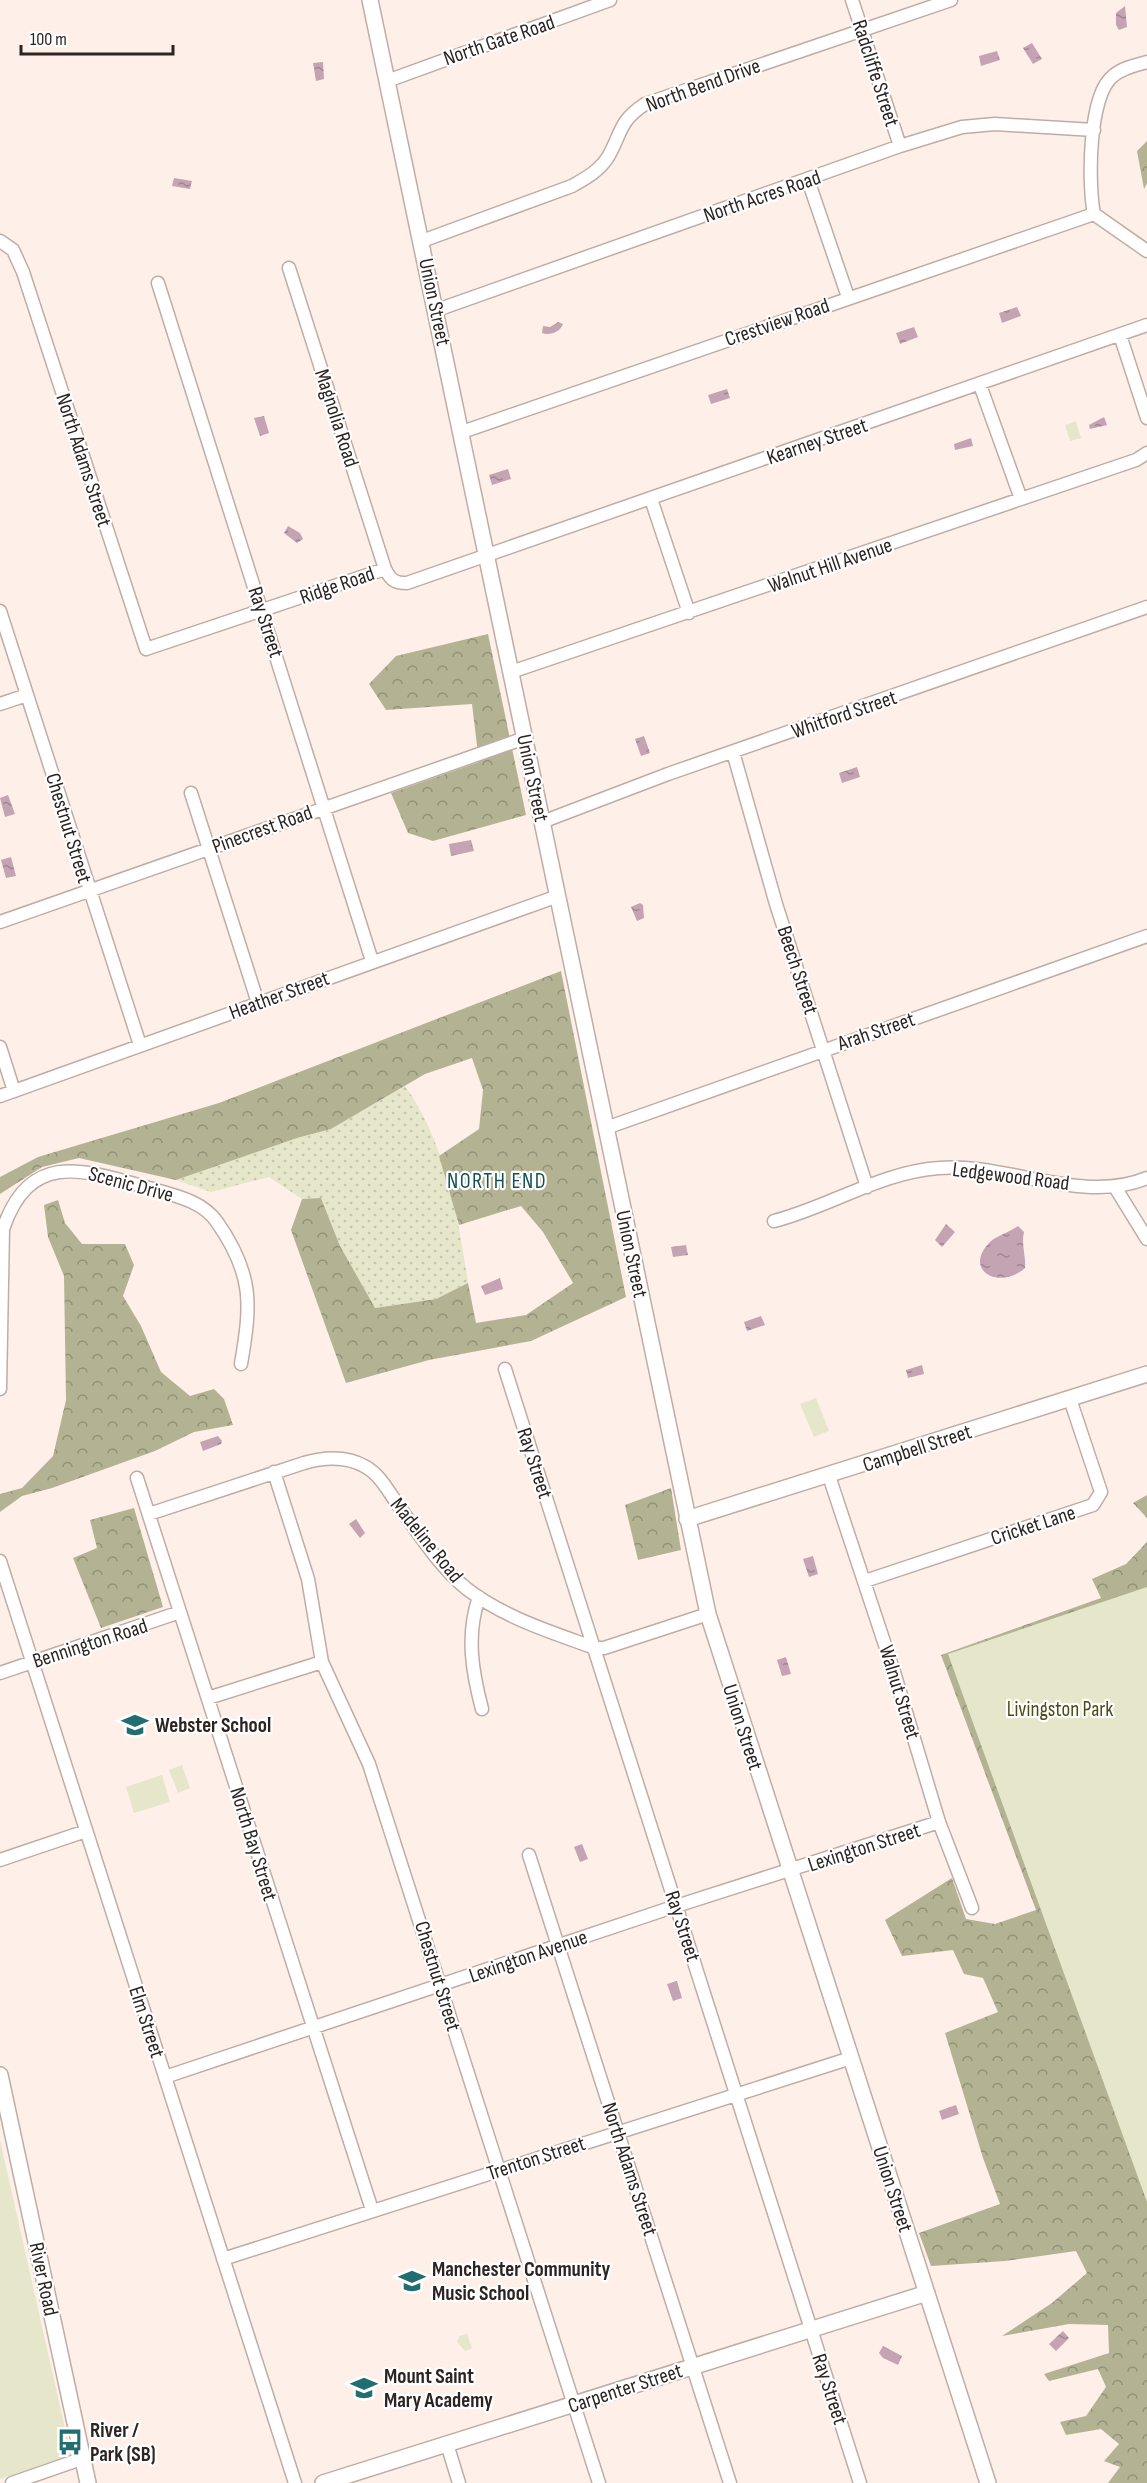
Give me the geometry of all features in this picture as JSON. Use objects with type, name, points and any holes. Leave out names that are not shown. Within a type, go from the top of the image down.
[{"type":"street","name":"Union Street","points":[[370,0],[708,1614],[988,2483]]},
{"type":"street","name":"North Gate Road","points":[[387,81],[610,0]]},
{"type":"street","name":"Radcliffe Street","points":[[852,0],[900,146]]},
{"type":"street","name":"North Bend Drive","points":[[422,241],[572,186],[593,174],[608,156],[618,132],[631,113],[645,104],[951,0]]},
{"type":"street","points":[[1147,62],[1122,70],[1104,85],[1099,96],[1091,183],[1094,214],[1147,251]]},
{"type":"street","name":"North Acres Road","points":[[436,310],[900,146],[962,128],[994,124],[1095,130]]},
{"type":"street","points":[[808,180],[848,297]]},
{"type":"street","name":"Crestview Road","points":[[462,432],[1094,214]]},
{"type":"street","name":"North Adams Street","points":[[0,241],[13,250],[23,272],[146,649]]},
{"type":"street","name":"Magnolia Road","points":[[289,268],[385,569]]},
{"type":"street","name":"Ray Street","points":[[158,283],[372,962]]},
{"type":"street","name":"Kearney Street","points":[[487,556],[980,386],[1147,325]]},
{"type":"street","points":[[1120,335],[1147,418]]},
{"type":"street","points":[[980,386],[1021,500]]},
{"type":"street","name":"Walnut Hill Avenue","points":[[511,672],[1021,500],[1136,460],[1147,453]]},
{"type":"street","points":[[651,499],[689,613]]},
{"type":"street","name":"Ridge Road","points":[[146,649],[385,569],[390,580],[396,583],[407,583],[487,556]]},
{"type":"street","name":"Whitford Street","points":[[542,822],[733,752],[1147,607]]},
{"type":"street","name":"Chestnut Street","points":[[0,610],[140,1046]]},
{"type":"street","points":[[0,704],[27,695]]},
{"type":"street","name":"Pinecrest Road","points":[[0,922],[525,738]]},
{"type":"street","name":"Beech Street","points":[[733,752],[776,904],[867,1187]]},
{"type":"street","points":[[191,793],[258,1002]]},
{"type":"street","name":"Heather Street","points":[[0,1096],[558,896]]},
{"type":"street","name":"Arah Street","points":[[606,1128],[823,1049],[1147,936]]},
{"type":"street","points":[[0,1047],[15,1091]]},
{"type":"street","name":"Ledgewood Road","points":[[774,1221],[798,1215],[867,1187],[920,1170],[943,1167],[978,1169],[1040,1181],[1115,1187],[1147,1178]]},
{"type":"street","name":"Scenic Drive","points":[[0,1389],[3,1229],[11,1205],[28,1186],[50,1174],[80,1170],[192,1201],[216,1220],[234,1254],[248,1290],[249,1315],[241,1364]]},
{"type":"street","points":[[1115,1187],[1147,1239]]},
{"type":"street","name":"Ray Street","points":[[504,1369],[860,2483]]},
{"type":"street","name":"Campbell Street","points":[[687,1519],[1147,1374]]},
{"type":"street","name":"Cricket Lane","points":[[865,1581],[1093,1505],[1101,1492],[1070,1399]]},
{"type":"street","name":"Madeline Road","points":[[149,1514],[325,1458],[343,1459],[368,1467],[449,1573],[479,1597],[531,1624],[595,1648]]},
{"type":"street","name":"Chestnut Street","points":[[274,1473],[308,1579],[322,1662],[366,1755],[599,2483]]},
{"type":"street","name":"Walnut Street","points":[[829,1476],[865,1581],[939,1822],[949,1841],[972,1908]]},
{"type":"street","name":"North Bay Street","points":[[137,1478],[312,2030],[372,2210]]},
{"type":"street","name":"Elm Street","points":[[0,1561],[295,2483]]},
{"type":"street","points":[[479,1597],[472,1622],[471,1645],[475,1681],[482,1709]]},
{"type":"street","name":"Bennington Road","points":[[0,1673],[180,1612]]},
{"type":"street","points":[[595,1648],[612,1646],[708,1614]]},
{"type":"street","points":[[208,1698],[322,1662]]},
{"type":"street","name":"Lexington Street","points":[[789,1870],[939,1822]]},
{"type":"street","points":[[0,1860],[86,1831]]},
{"type":"street","name":"North Adams Street","points":[[529,1854],[730,2483]]},
{"type":"street","name":"Lexington Avenue","points":[[165,2078],[789,1870]]},
{"type":"street","name":"Trenton Street","points":[[223,2259],[851,2058]]},
{"type":"street","name":"River Road","points":[[0,2075],[88,2483]]},
{"type":"street","name":"Carpenter Street","points":[[323,2483],[927,2293]]},
{"type":"street","points":[[447,2444],[459,2483]]},
{"type":"street","points":[[12,2483],[84,2458]]},
{"type":"green space","points":[[1147,141],[1147,183],[1144,189],[1137,151]]},
{"type":"green space","points":[[1076,421],[1081,438],[1070,441],[1065,425]]},
{"type":"green space","points":[[488,634],[526,815],[433,841],[408,833],[391,793],[479,762],[472,704],[386,710],[369,684],[396,656]]},
{"type":"green space","points":[[561,971],[626,1297],[531,1341],[429,1360],[346,1383],[291,1230],[302,1199],[321,1198],[340,1246],[375,1308],[436,1299],[468,1283],[476,1323],[526,1315],[573,1283],[543,1232],[521,1206],[459,1225],[439,1156],[479,1129],[483,1090],[472,1058],[425,1074],[331,1129],[297,1138],[176,1180],[79,1158],[42,1167],[0,1194],[0,1177],[38,1157],[219,1103]]},
{"type":"green space","points":[[405,1086],[430,1131],[448,1180],[460,1232],[468,1283],[436,1299],[374,1308],[340,1246],[321,1198],[302,1199],[269,1177],[211,1192],[176,1180],[297,1138],[331,1129]]},
{"type":"green space","points":[[58,1200],[65,1223],[82,1244],[125,1244],[134,1265],[123,1296],[141,1326],[161,1372],[190,1396],[214,1389],[224,1399],[233,1425],[194,1432],[155,1451],[52,1488],[22,1496],[0,1512],[0,1494],[22,1488],[53,1456],[66,1400],[64,1276],[48,1237],[44,1205]]},
{"type":"green space","points":[[816,1398],[829,1431],[814,1437],[800,1404]]},
{"type":"green space","points":[[671,1488],[681,1550],[638,1560],[625,1505]]},
{"type":"green space","points":[[1147,1495],[1147,1518],[1133,1503]]},
{"type":"green space","points":[[134,1508],[163,1607],[101,1628],[73,1558],[97,1548],[90,1520]]},
{"type":"green space","points":[[1147,1542],[1147,2483],[1108,2483],[1120,2467],[1104,2461],[1119,2444],[1101,2429],[1066,2435],[1060,2422],[1086,2416],[1106,2387],[1098,2369],[1049,2381],[1044,2374],[1109,2353],[1108,2325],[1069,2324],[1002,2336],[1052,2303],[1087,2273],[1076,2251],[1005,2261],[931,2266],[919,2233],[1000,2204],[983,2158],[945,2033],[998,2012],[983,1978],[964,1974],[953,1950],[902,1956],[885,1920],[952,1878],[966,1919],[995,1924],[1036,1910],[941,1655],[1101,1598],[1092,1579],[1126,1564]]},
{"type":"green space","name":"Livingston Park","points":[[1147,1587],[1147,2202],[948,1654]]},
{"type":"green space","points":[[182,1765],[190,1788],[178,1793],[169,1770]]},
{"type":"green space","points":[[162,1775],[170,1802],[134,1813],[126,1787]]},
{"type":"green space","points":[[0,2140],[71,2455],[0,2479]]},
{"type":"green space","points":[[467,2334],[472,2348],[465,2351],[457,2342],[459,2336]]},
{"type":"water","points":[[1125,6],[1127,27],[1119,30],[1116,25],[1116,13]]},
{"type":"water","points":[[1032,43],[1042,59],[1033,64],[1023,48]]},
{"type":"water","points":[[997,51],[1000,60],[981,66],[979,56]]},
{"type":"water","points":[[323,62],[324,79],[316,81],[313,63]]},
{"type":"water","points":[[174,178],[192,181],[190,189],[172,186]]},
{"type":"water","points":[[1017,307],[1021,316],[1002,323],[999,313]]},
{"type":"water","points":[[558,322],[563,324],[557,331],[551,334],[542,333],[543,326],[550,327]]},
{"type":"water","points":[[914,327],[918,337],[900,344],[896,333]]},
{"type":"water","points":[[727,389],[730,398],[711,404],[708,395]]},
{"type":"water","points":[[264,416],[269,433],[260,436],[254,418]]},
{"type":"water","points":[[1104,417],[1107,425],[1090,429],[1089,425]]},
{"type":"water","points":[[971,438],[973,446],[955,450],[954,444]]},
{"type":"water","points":[[508,469],[511,479],[492,485],[489,475]]},
{"type":"water","points":[[288,526],[300,533],[303,539],[297,543],[284,533]]},
{"type":"water","points":[[644,736],[650,753],[641,756],[635,739]]},
{"type":"water","points":[[857,767],[860,777],[842,783],[839,773]]},
{"type":"water","points":[[8,795],[15,814],[5,817],[0,798]]},
{"type":"water","points":[[471,840],[474,851],[451,856],[449,844]]},
{"type":"water","points":[[11,857],[16,876],[6,878],[1,860]]},
{"type":"water","points":[[640,903],[643,905],[644,918],[637,921],[631,907]]},
{"type":"water","points":[[946,1224],[955,1232],[942,1247],[935,1240]]},
{"type":"water","points":[[1018,1226],[1024,1232],[1025,1268],[1005,1278],[987,1274],[982,1269],[980,1261],[982,1252],[992,1240]]},
{"type":"water","points":[[686,1245],[688,1255],[673,1257],[671,1247]]},
{"type":"water","points":[[500,1278],[503,1289],[485,1295],[481,1286]]},
{"type":"water","points":[[761,1316],[765,1325],[747,1331],[744,1322]]},
{"type":"water","points":[[922,1365],[924,1374],[908,1378],[906,1370]]},
{"type":"water","points":[[218,1436],[222,1441],[221,1444],[203,1451],[200,1442]]},
{"type":"water","points":[[356,1519],[365,1533],[360,1538],[349,1524]]},
{"type":"water","points":[[813,1556],[818,1574],[809,1577],[803,1559]]},
{"type":"water","points":[[786,1657],[791,1674],[782,1676],[777,1660]]},
{"type":"water","points":[[582,1844],[588,1859],[580,1862],[574,1847]]},
{"type":"water","points":[[677,1981],[682,1998],[673,2001],[667,1984]]},
{"type":"water","points":[[956,2105],[959,2114],[942,2120],[939,2111]]},
{"type":"water","points":[[1063,2331],[1069,2338],[1056,2351],[1049,2344]]},
{"type":"water","points":[[883,2346],[902,2356],[898,2365],[883,2358],[879,2353]]},
{"type":"place","name":"Webster School","points":[[135,1725]]},
{"type":"place","name":"Manchester Community Music School","points":[[412,2281]]},
{"type":"place","name":"Mount Saint Mary Academy","points":[[364,2388]]},
{"type":"place","name":"River / Park (SB)","points":[[70,2442]]},
{"type":"district","name":"NORTH END","points":[[497,1180]]}]
